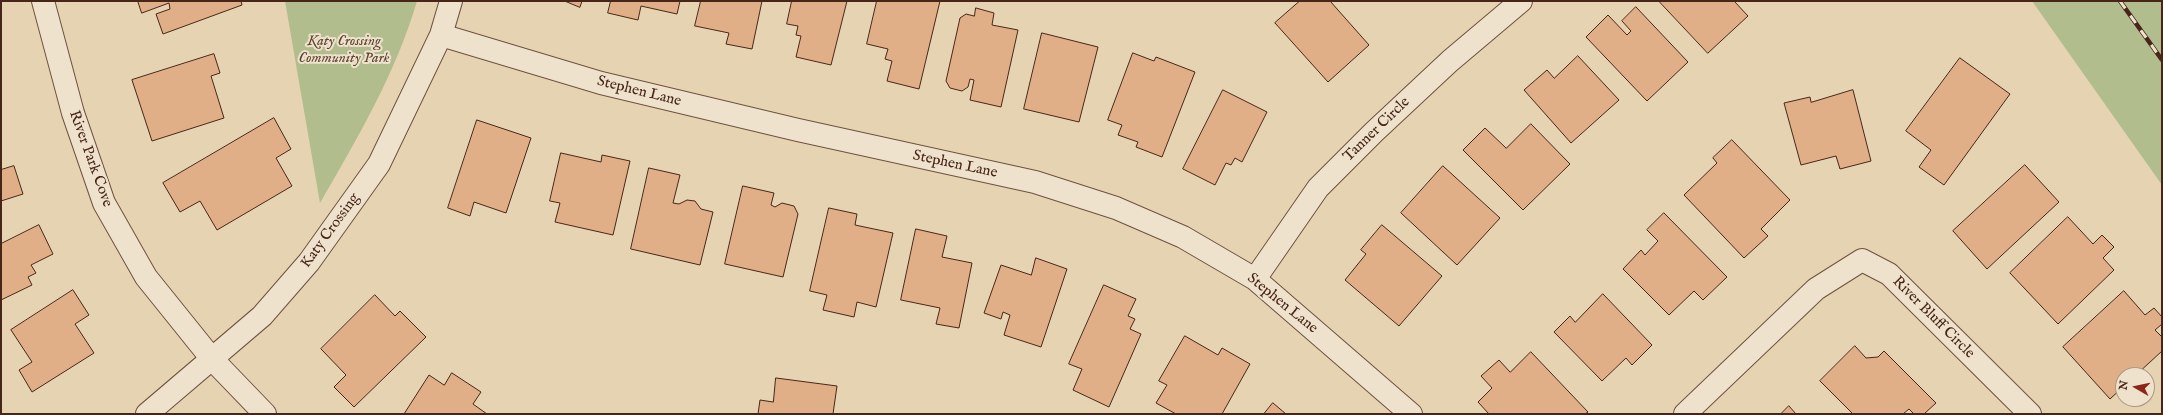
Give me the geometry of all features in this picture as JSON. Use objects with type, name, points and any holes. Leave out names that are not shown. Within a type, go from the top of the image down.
[{"type":"street","name":"River Park Cove","points":[[43,1],[73,113],[104,203],[146,277],[212,359],[265,414]]},
{"type":"street","name":"Katy Crossing","points":[[147,414],[262,316],[305,267],[379,164],[441,35],[451,1]]},
{"type":"street","name":"Tanner Circle","points":[[1255,279],[1318,188],[1374,132],[1450,61],[1521,1]]},
{"type":"street","name":"Stephen Lane","points":[[441,35],[600,83],[798,130],[1035,182],[1116,208],[1183,237],[1255,279],[1411,414]]},
{"type":"street","name":"River Bluff Circle","points":[[1685,414],[1816,289],[1862,260],[1889,274],[2030,414]]},
{"type":"green space","name":"Katy Crossing Community Park","points":[[285,1],[417,1],[387,80],[348,155],[320,203]]},
{"type":"green space","points":[[2032,1],[2162,1],[2162,185]]},
{"type":"building","points":[[138,1],[241,1],[242,5],[163,34],[156,14],[170,9],[169,3],[142,13]]},
{"type":"building","points":[[565,1],[582,1],[580,7]]},
{"type":"building","points":[[611,1],[680,1],[677,14],[641,6],[638,20],[608,13]]},
{"type":"building","points":[[701,1],[762,1],[752,49],[726,44],[729,33],[695,26]]},
{"type":"building","points":[[792,1],[847,1],[831,65],[796,57],[801,36],[796,35],[798,26],[787,24]]},
{"type":"building","points":[[877,1],[940,1],[919,89],[887,81],[892,61],[885,59],[888,49],[867,44]]},
{"type":"building","points":[[1300,1],[1330,1],[1369,45],[1328,82],[1275,23]]},
{"type":"building","points":[[1659,1],[1734,1],[1748,16],[1708,53]]},
{"type":"building","points":[[1636,7],[1688,62],[1647,101],[1586,37],[1608,15],[1627,35],[1631,31],[1622,21]]},
{"type":"building","points":[[976,8],[994,13],[992,25],[1018,30],[1001,107],[970,100],[974,80],[970,79],[968,87],[962,91],[950,88],[946,81],[960,18],[966,14],[974,16]]},
{"type":"building","points":[[1042,33],[1098,47],[1079,122],[1024,109]]},
{"type":"building","points":[[1133,53],[1154,61],[1156,57],[1195,72],[1162,157],[1136,147],[1138,142],[1118,135],[1122,125],[1108,120]]},
{"type":"building","points":[[214,54],[220,73],[211,76],[224,118],[152,141],[132,80]]},
{"type":"building","points":[[1578,56],[1619,100],[1571,143],[1524,90],[1547,70],[1554,78]]},
{"type":"building","points":[[1960,58],[2010,94],[1944,185],[1919,167],[1931,150],[1906,131]]},
{"type":"building","points":[[1223,90],[1267,112],[1242,162],[1235,158],[1231,165],[1226,163],[1215,185],[1183,169]]},
{"type":"building","points":[[1853,90],[1871,161],[1840,169],[1836,156],[1801,165],[1784,103],[1810,97],[1811,102]]},
{"type":"building","points":[[274,118],[291,149],[276,158],[292,186],[217,230],[200,201],[180,212],[163,183]]},
{"type":"building","points":[[477,120],[531,138],[506,213],[474,202],[470,216],[448,208]]},
{"type":"building","points":[[1531,124],[1570,164],[1523,210],[1463,150],[1485,128],[1506,148]]},
{"type":"building","points":[[1732,140],[1790,200],[1761,229],[1768,236],[1744,258],[1684,195],[1717,163],[1713,158]]},
{"type":"building","points":[[561,153],[601,162],[602,155],[630,161],[613,235],[555,222],[560,203],[550,201]]},
{"type":"building","points":[[2025,165],[2059,202],[1987,269],[1953,231]]},
{"type":"building","points":[[14,166],[23,194],[1,201],[1,170]]},
{"type":"building","points":[[1443,166],[1500,218],[1457,265],[1401,213]]},
{"type":"building","points":[[649,168],[680,175],[673,203],[679,204],[687,200],[695,201],[701,209],[713,212],[700,265],[631,249]]},
{"type":"building","points":[[743,186],[774,193],[771,205],[775,207],[782,203],[794,206],[798,214],[783,277],[725,264]]},
{"type":"building","points":[[829,208],[857,214],[855,225],[893,233],[876,307],[857,302],[854,317],[823,310],[827,295],[810,291]]},
{"type":"building","points":[[1664,213],[1727,277],[1703,300],[1694,291],[1669,315],[1623,269],[1641,250],[1645,255],[1658,241],[1647,230]]},
{"type":"building","points":[[2068,217],[2093,244],[2102,235],[2114,247],[2103,258],[2114,270],[2058,324],[2010,273]]},
{"type":"building","points":[[39,225],[53,254],[31,265],[36,273],[28,277],[32,285],[1,300],[1,244]]},
{"type":"building","points":[[1382,225],[1442,276],[1399,326],[1345,280],[1366,254],[1361,250]]},
{"type":"building","points":[[916,229],[947,236],[942,257],[972,263],[959,328],[936,324],[940,308],[901,300]]},
{"type":"building","points":[[1036,258],[1067,269],[1041,347],[1004,335],[1010,315],[1003,312],[1001,319],[984,313],[1001,265],[1031,275]]},
{"type":"building","points":[[1104,285],[1136,299],[1128,316],[1135,319],[1130,329],[1141,334],[1109,407],[1073,390],[1082,369],[1069,364]]},
{"type":"building","points":[[73,290],[89,315],[75,324],[94,353],[32,392],[19,370],[32,362],[11,330]]},
{"type":"building","points":[[2124,291],[2145,315],[2154,308],[2162,317],[2162,324],[2155,330],[2162,337],[2162,351],[2145,367],[2115,367],[2115,394],[2110,399],[2063,347]]},
{"type":"building","points":[[1603,294],[1652,345],[1632,365],[1626,358],[1602,381],[1554,332],[1570,316],[1575,322]]},
{"type":"building","points":[[375,295],[395,316],[400,311],[426,337],[354,407],[334,387],[346,375],[321,349]]},
{"type":"building","points":[[1185,336],[1218,355],[1222,348],[1250,364],[1222,414],[1176,414],[1156,403],[1167,385],[1159,381]]},
{"type":"building","points":[[1855,346],[1866,358],[1878,357],[1884,351],[1936,403],[1924,414],[1914,414],[1909,409],[1903,414],[1853,414],[1820,381]]},
{"type":"building","points":[[1531,352],[1588,412],[1585,414],[1489,414],[1478,402],[1492,388],[1481,376],[1499,360],[1510,372]]},
{"type":"building","points":[[452,373],[481,392],[473,404],[487,414],[404,414],[429,375],[444,385]]},
{"type":"building","points":[[776,378],[837,386],[833,414],[758,414],[760,400],[773,402]]},
{"type":"building","points":[[1273,403],[1286,414],[1264,414]]},
{"type":"building","points":[[1789,406],[1796,414],[1781,414]]},
{"type":"railway","points":[[2120,1],[2162,60]]}]
